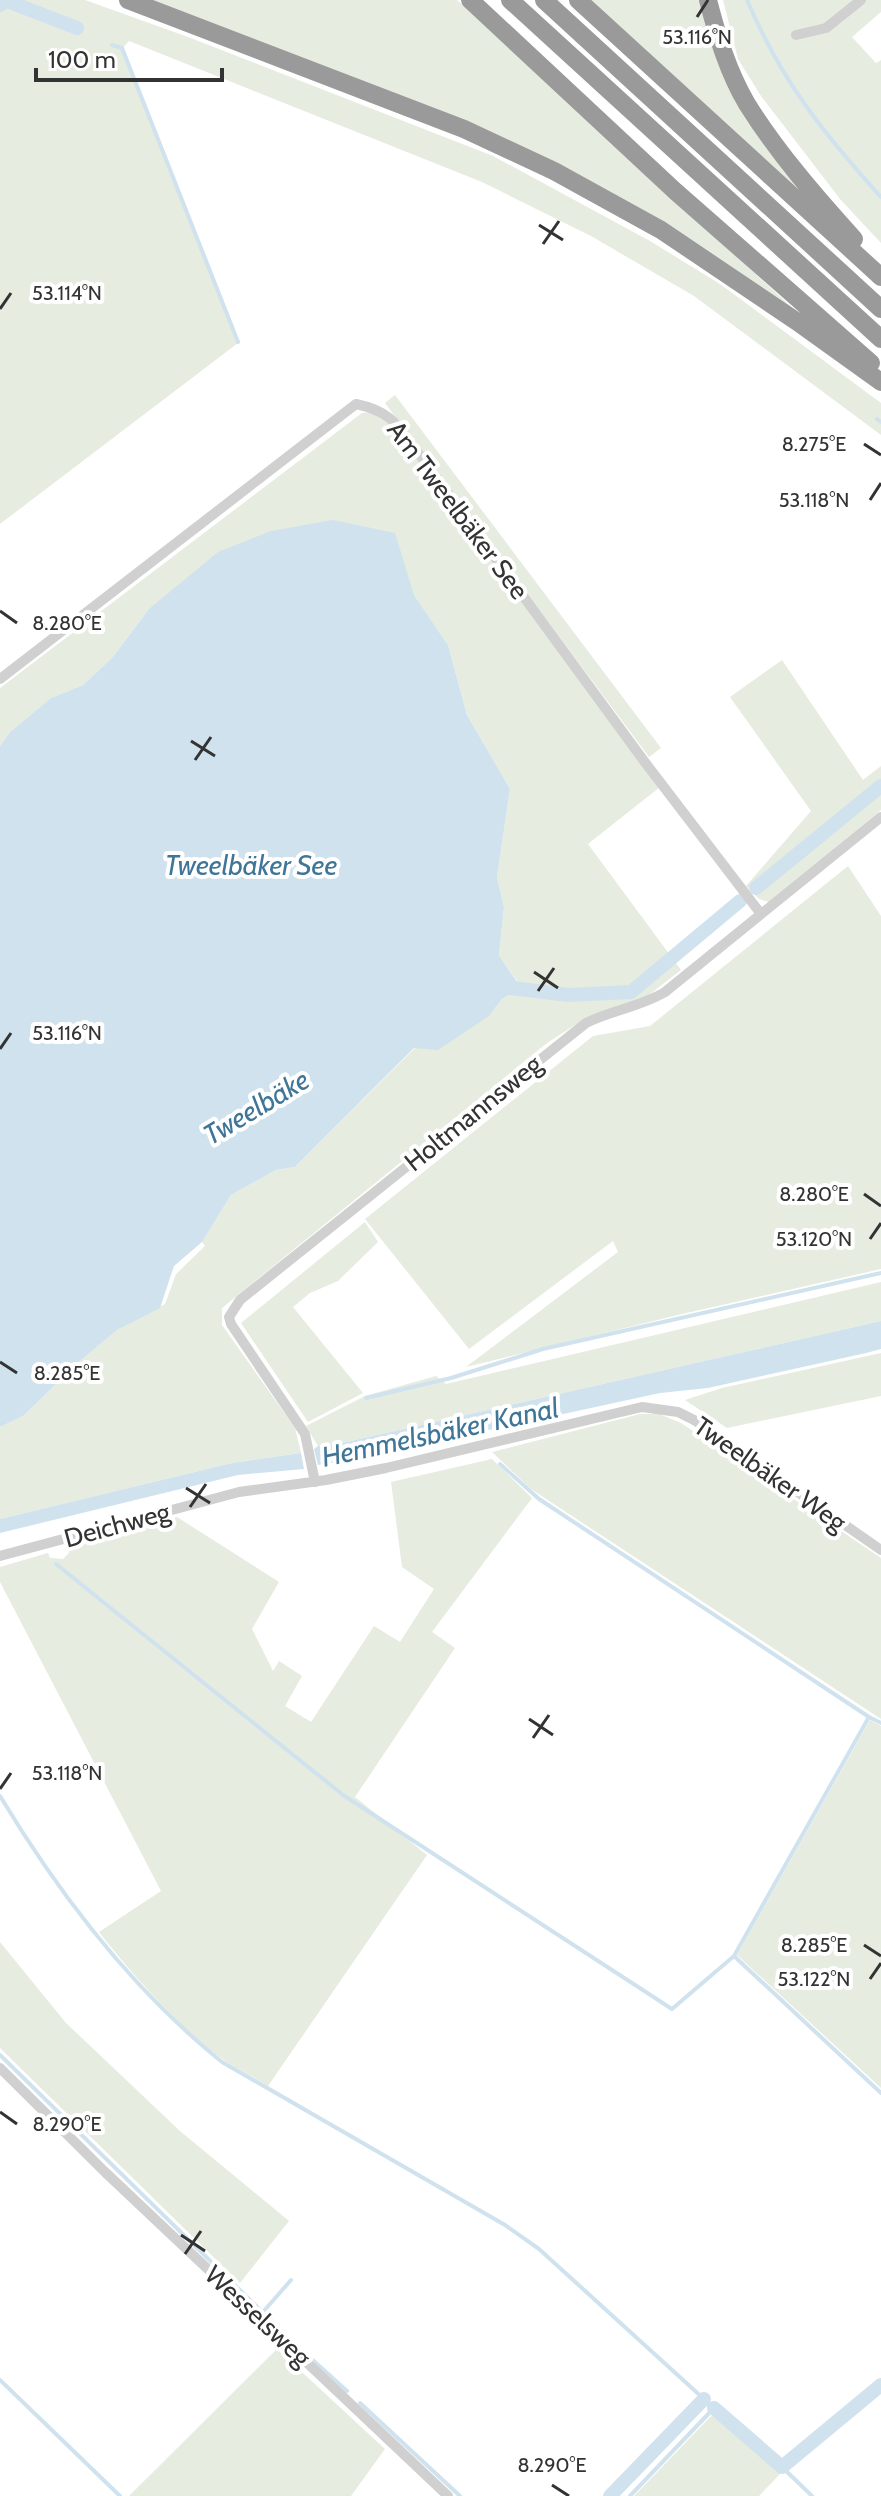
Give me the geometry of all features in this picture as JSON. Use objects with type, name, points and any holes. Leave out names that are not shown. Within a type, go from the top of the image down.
[{"type":"highway","points":[[128,0],[464,129],[554,171],[661,230],[881,382]]},
{"type":"highway","points":[[470,0],[675,191],[881,372]]},
{"type":"highway","points":[[510,0],[881,339]]},
{"type":"highway","points":[[544,0],[881,309]]},
{"type":"highway","points":[[578,0],[881,277]]},
{"type":"highway","points":[[708,0],[725,57],[746,103],[829,211],[881,267]]},
{"type":"street","points":[[796,35],[826,28],[861,0]]},
{"type":"street","name":"Am Tweelbäker See","points":[[0,679],[356,404],[379,409],[422,458],[644,761],[761,914]]},
{"type":"street","name":"Holtmannsweg","points":[[315,1482],[305,1434],[231,1324],[229,1317],[240,1300],[586,1023],[605,1014],[645,1004],[687,975],[881,817]]},
{"type":"street","name":"Deichweg","points":[[0,1556],[239,1492],[386,1468],[642,1407],[656,1407]]},
{"type":"street","name":"Tweelbäker Weg","points":[[656,1407],[694,1420],[881,1550]]},
{"type":"street","name":"Wesselsweg","points":[[0,2068],[105,2172],[448,2496]]},
{"type":"shaded area","points":[[0,0],[85,0],[493,156],[650,241],[720,284],[881,403],[881,435],[694,296],[591,236],[482,182],[129,41],[122,49],[238,343],[0,524]]},
{"type":"shaded area","points":[[146,0],[457,0],[797,312],[628,204]]},
{"type":"shaded area","points":[[590,0],[702,0],[711,34],[811,201]]},
{"type":"shaded area","points":[[723,0],[881,0],[881,12],[852,37],[876,63],[881,60],[881,243],[840,199],[761,96],[738,59]]},
{"type":"shaded area","points":[[395,395],[661,748],[649,757],[385,403]]},
{"type":"shaded area","points":[[379,412],[420,460],[660,787],[588,844],[681,970],[645,998],[586,1018],[547,1043],[222,1308],[222,1325],[295,1428],[301,1453],[232,1463],[0,1519],[0,1427],[23,1416],[117,1330],[165,1304],[176,1274],[205,1246],[202,1242],[231,1195],[276,1170],[295,1167],[415,1048],[489,1016],[502,999],[521,987],[499,955],[504,907],[497,877],[510,789],[467,715],[448,645],[414,595],[394,533],[149,609],[112,658],[83,685],[51,698],[10,732],[0,746],[0,688],[362,413]]},
{"type":"shaded area","points":[[782,660],[863,780],[881,766],[881,810],[769,902],[759,899],[746,886],[811,811],[730,697]]},
{"type":"shaded area","points":[[848,866],[881,916],[881,1269],[466,1367],[618,1252],[613,1241],[469,1349],[365,1219],[593,1036],[650,1026]]},
{"type":"shaded area","points":[[365,1222],[378,1242],[338,1281],[310,1293],[293,1307],[363,1393],[308,1422],[241,1323]]},
{"type":"shaded area","points":[[881,1282],[881,1321],[333,1445],[318,1446],[306,1426],[365,1396],[436,1376],[446,1384]]},
{"type":"shaded area","points":[[881,1353],[881,1396],[727,1428],[685,1400],[722,1388]]},
{"type":"shaded area","points":[[640,1414],[659,1414],[681,1423],[881,1558],[881,1719],[531,1489],[492,1452]]},
{"type":"shaded area","points":[[492,1459],[532,1498],[432,1632],[455,1648],[355,1797],[427,1855],[268,2086],[225,2061],[192,2035],[99,1932],[161,1891],[0,1582],[0,1567],[48,1553],[50,1558],[63,1559],[69,1553],[69,1547],[177,1517],[279,1582],[252,1629],[273,1671],[279,1661],[302,1676],[285,1706],[311,1722],[374,1626],[400,1642],[434,1589],[402,1567],[391,1482]]},
{"type":"shaded area","points":[[870,1720],[881,1726],[881,2088],[737,1955]]},
{"type":"shaded area","points":[[0,1942],[66,2023],[180,2131],[289,2221],[240,2283],[0,2048]]},
{"type":"shaded area","points":[[277,2349],[385,2449],[351,2496],[129,2496]]},
{"type":"shaded area","points":[[715,2412],[781,2473],[759,2496],[634,2496]]},
{"type":"water","name":"Tweelbäker See","points":[[333,520],[395,533],[414,595],[448,645],[467,715],[510,789],[497,877],[504,907],[499,955],[521,988],[502,999],[489,1016],[438,1050],[414,1048],[295,1167],[276,1170],[231,1195],[202,1242],[174,1266],[160,1308],[117,1330],[23,1416],[0,1427],[0,746],[10,732],[51,698],[83,685],[112,658],[149,609],[218,552],[271,531]]},
{"type":"water","name":"Hemmelsbäker Kanal","points":[[881,1321],[881,1349],[866,1353],[708,1388],[660,1393],[346,1461],[318,1465],[314,1449],[318,1446]]},
{"type":"water","points":[[301,1453],[304,1469],[238,1475],[0,1533],[0,1519],[232,1463]]},
{"type":"waterway","points":[[747,0],[789,81],[840,150],[881,197]]},
{"type":"waterway","points":[[0,5],[7,1],[77,28]]},
{"type":"waterway","points":[[112,45],[122,48],[238,342]]},
{"type":"waterway","points":[[877,419],[881,422]]},
{"type":"waterway","points":[[756,888],[881,786]]},
{"type":"waterway","points":[[503,987],[569,995],[631,992],[740,901]]},
{"type":"waterway","points":[[366,1398],[451,1378],[543,1349],[881,1273]]},
{"type":"waterway","points":[[56,1564],[343,1795],[672,2009],[734,1956],[869,1717],[539,1499],[500,1464]]},
{"type":"waterway","points":[[869,1717],[881,1723]]},
{"type":"waterway","points":[[0,1796],[47,1869],[99,1939],[189,2034],[222,2062],[505,2225],[539,2249],[704,2399]]},
{"type":"waterway","points":[[734,1956],[881,2093]]},
{"type":"waterway","points":[[0,2055],[296,2345]]},
{"type":"waterway","points":[[263,2312],[291,2280]]},
{"type":"waterway","points":[[306,2354],[347,2391]]},
{"type":"waterway","points":[[0,2380],[120,2496]]},
{"type":"waterway","points":[[714,2408],[782,2467],[881,2385]]},
{"type":"waterway","points":[[610,2496],[704,2399]]},
{"type":"waterway","points":[[360,2403],[460,2496]]},
{"type":"waterway","points":[[630,2496],[714,2408]]},
{"type":"waterway","points":[[782,2467],[812,2496]]},
{"type":"water label","name":"Tweelbäke","points":[[256,1107]]}]
